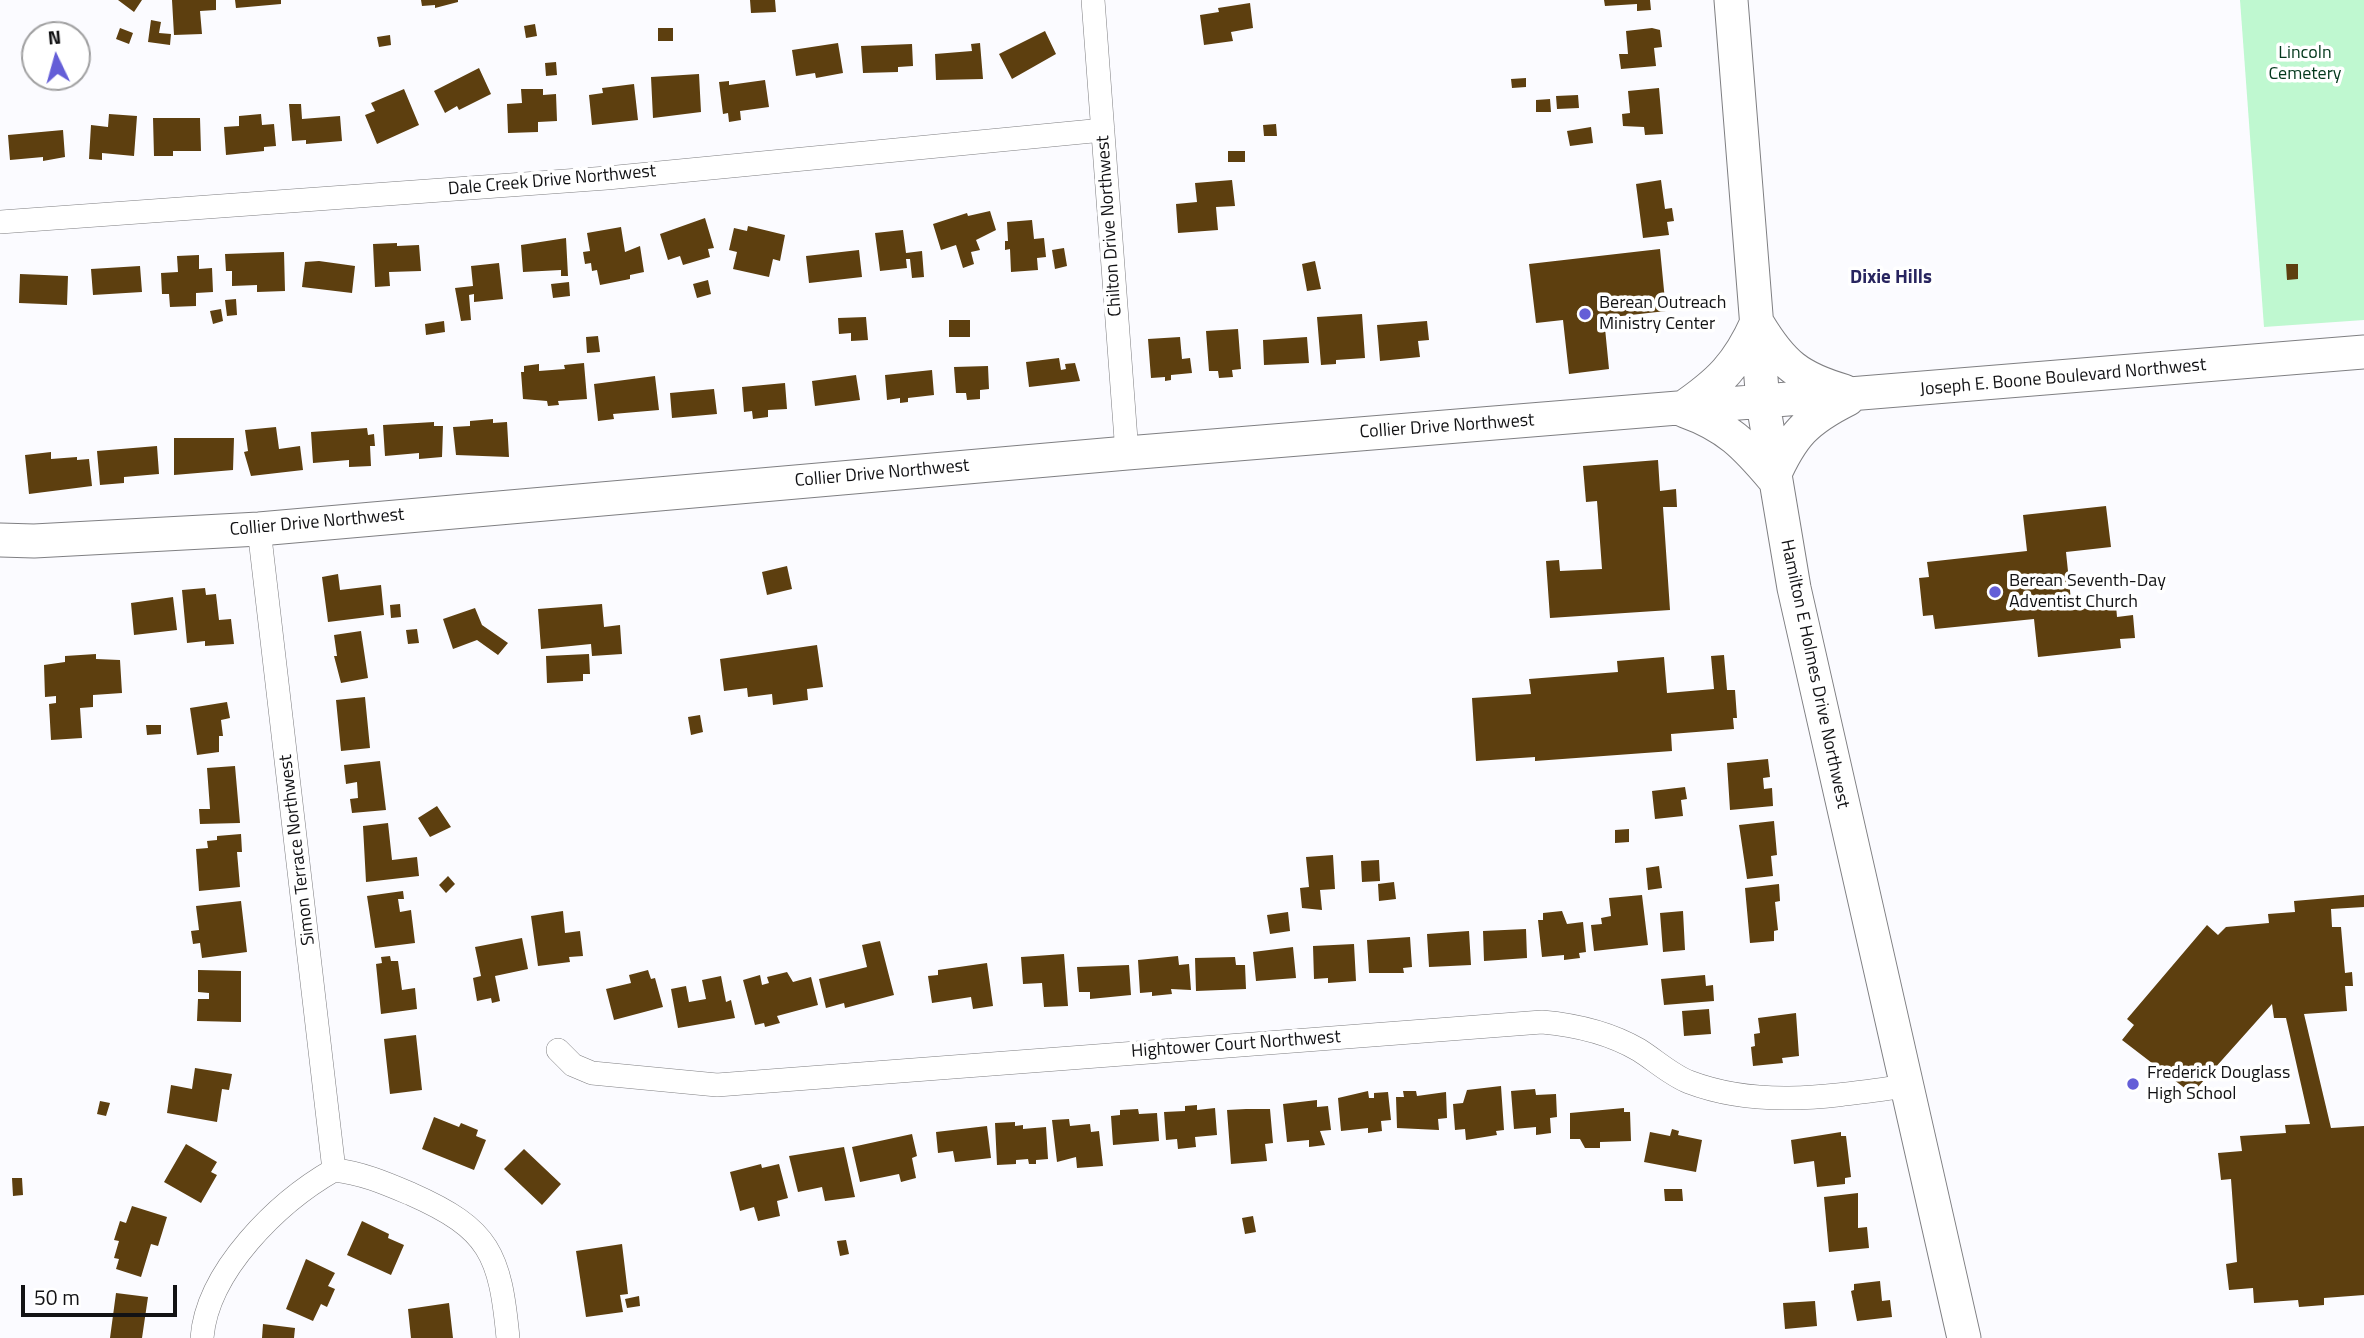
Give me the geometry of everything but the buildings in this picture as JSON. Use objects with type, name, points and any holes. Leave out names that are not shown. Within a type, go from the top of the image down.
[{"type":"main road","name":"Hamilton E Holmes Drive Northwest","points":[[1731,0],[1763,403],[1773,478],[1796,599],[1964,1338]]},
{"type":"main road","points":[[1757,322],[1775,352],[1792,369],[1814,382],[1857,395]]},
{"type":"main road","points":[[1681,409],[1710,389],[1732,367],[1744,351],[1757,322]]},
{"type":"main road","name":"Joseph E. Boone Boulevard Northwest","points":[[1763,403],[2364,352]]},
{"type":"main road","points":[[1681,409],[1713,421],[1732,434],[1773,478],[1786,447],[1799,430],[1820,413],[1857,395]]},
{"type":"main road","name":"Collier Drive Northwest","points":[[0,540],[34,541],[259,529],[1127,453],[1763,403]]},
{"type":"street","name":"Chilton Drive Northwest","points":[[1093,0],[1127,453]]},
{"type":"street","name":"Dale Creek Drive Northwest","points":[[0,222],[607,178],[1103,130]]},
{"type":"street","name":"Simon Terrace Northwest","points":[[259,529],[334,1170]]},
{"type":"street","name":"Hightower Court Northwest","points":[[558,1051],[573,1065],[592,1073],[718,1085],[1542,1022],[1575,1025],[1607,1035],[1637,1049],[1685,1081],[1734,1096],[1765,1099],[1827,1096],[1906,1086]]},
{"type":"street","points":[[202,1338],[212,1294],[233,1258],[301,1191],[334,1170],[372,1177],[459,1217],[476,1231],[498,1270],[504,1294],[508,1338]]},
{"type":"green space","name":"Lincoln Cemetery","points":[[2240,0],[2364,0],[2364,320],[2264,327]]},
{"type":"place","name":"Berean Outreach Ministry Center","points":[[1585,314]]},
{"type":"place","name":"Berean Seventh-Day Adventist Church","points":[[1995,592]]},
{"type":"place","name":"Frederick Douglass High School","points":[[2133,1084]]},
{"type":"district","name":"Dixie Hills","points":[[1891,278]]}]
